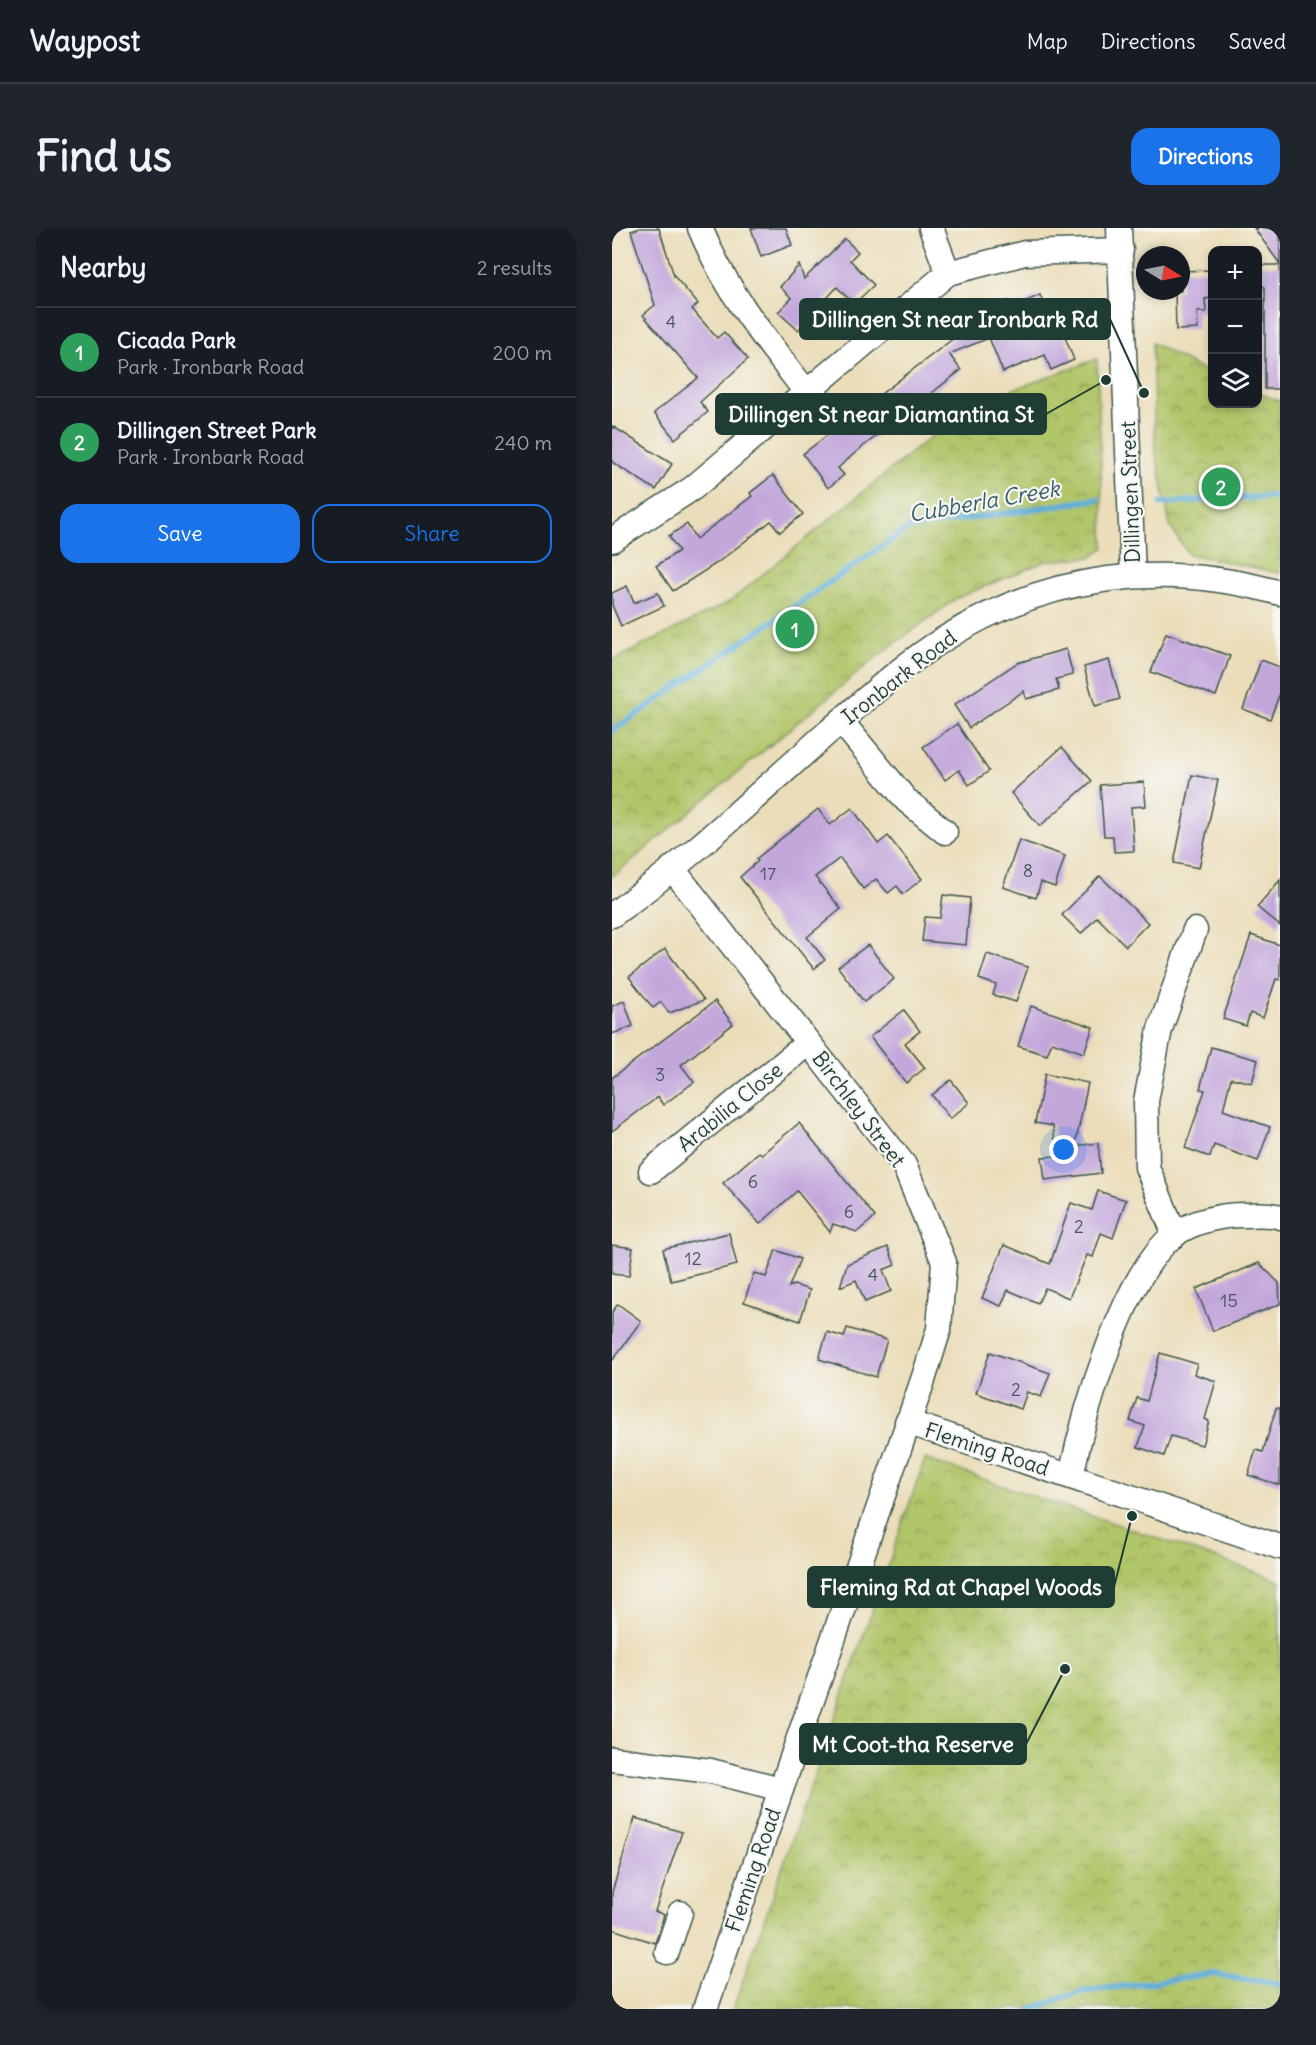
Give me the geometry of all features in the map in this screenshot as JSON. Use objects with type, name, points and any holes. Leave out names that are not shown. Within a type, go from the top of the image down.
[{"type":"street","points":[[700,228],[716,267],[738,303],[808,394]]},
{"type":"street","points":[[931,228],[948,273]]},
{"type":"street","points":[[612,540],[693,488],[808,394],[948,273],[1025,253],[1120,239]]},
{"type":"street","name":"Dillingen Street","points":[[1120,239],[1133,575]]},
{"type":"street","name":"Ironbark Road","points":[[612,915],[672,868],[897,673],[943,639],[998,609],[1072,584],[1133,575],[1166,574],[1208,577],[1280,593]]},
{"type":"street","points":[[841,721],[906,801],[945,832]]},
{"type":"street","name":"Birchley Street","points":[[672,868],[904,1165],[944,1262],[939,1329],[907,1422]]},
{"type":"street","points":[[1175,1235],[1147,1167],[1146,1101],[1160,1029],[1195,930]]},
{"type":"street","name":"Arabilia Close","points":[[651,1171],[808,1043]]},
{"type":"street","points":[[1071,1476],[1081,1428],[1124,1308],[1147,1266],[1175,1235],[1220,1215],[1280,1216]]},
{"type":"street","name":"Fleming Road","points":[[705,2009],[907,1422],[1280,1547]]},
{"type":"street","points":[[612,1760],[711,1771],[781,1789]]},
{"type":"street","points":[[667,1952],[680,1913]]},
{"type":"green space","points":[[1152,343],[1208,373],[1208,408],[1262,408],[1262,394],[1280,401],[1280,573],[1188,554],[1170,526],[1155,448]]},
{"type":"green space","points":[[1097,359],[1104,548],[1092,557],[1046,561],[957,598],[878,656],[612,877],[612,661],[729,602],[968,406]]},
{"type":"green space","points":[[925,1459],[1280,1580],[1280,2009],[733,2009]]},
{"type":"building","points":[[640,228],[659,228],[674,276],[698,304],[692,309],[717,338],[724,332],[748,359],[700,402],[708,412],[675,439],[654,413],[698,378],[643,315],[655,305],[631,231]]},
{"type":"building","points":[[751,228],[786,228],[792,245],[761,257]]},
{"type":"building","points":[[1254,228],[1280,228],[1280,264]]},
{"type":"building","points":[[845,239],[858,252],[850,260],[874,285],[854,304],[837,287],[798,330],[778,312],[792,298],[780,287],[799,265],[804,279]]},
{"type":"building","points":[[1262,265],[1280,265],[1280,389],[1265,389],[1265,287],[1262,286]]},
{"type":"building","points":[[1208,270],[1206,312],[1197,312],[1198,329],[1176,330],[1175,300],[1190,300],[1190,271]]},
{"type":"building","points":[[1040,295],[1046,310],[1069,300],[1077,321],[1061,327],[1074,360],[1051,370],[1045,355],[1003,372],[989,338],[949,354],[961,370],[856,452],[838,468],[844,475],[828,488],[803,454],[963,331],[959,321],[1008,301],[1011,308]]},
{"type":"building","points":[[612,426],[672,464],[656,490],[612,462]]},
{"type":"building","points":[[773,475],[803,514],[780,532],[771,521],[717,563],[673,591],[656,566],[679,551],[669,536],[687,524],[696,539],[752,496],[750,493]]},
{"type":"building","points":[[627,586],[634,603],[658,593],[664,606],[621,626],[612,605],[612,593]]},
{"type":"building","points":[[1166,633],[1230,656],[1216,696],[1151,672]]},
{"type":"building","points":[[1066,649],[1073,675],[1056,679],[1059,690],[1026,699],[1024,691],[969,728],[954,705],[1017,663]]},
{"type":"building","points":[[1109,660],[1120,699],[1095,706],[1084,667]]},
{"type":"building","points":[[1261,660],[1280,667],[1280,693],[1270,719],[1243,709]]},
{"type":"building","points":[[957,724],[989,771],[969,785],[959,770],[945,780],[923,747]]},
{"type":"building","points":[[1062,747],[1092,781],[1040,826],[1011,793]]},
{"type":"building","points":[[1192,775],[1218,780],[1199,868],[1174,863]]},
{"type":"building","points":[[1144,782],[1146,806],[1131,807],[1134,851],[1114,852],[1113,836],[1104,836],[1100,785]]},
{"type":"building","points":[[852,808],[878,844],[888,836],[922,879],[903,894],[897,886],[888,893],[876,879],[863,889],[840,858],[815,877],[841,909],[807,937],[825,960],[814,969],[740,877],[758,861],[756,859],[818,809],[830,825]]},
{"type":"building","points":[[1019,840],[1065,856],[1055,887],[1041,882],[1036,898],[1003,887]]},
{"type":"building","points":[[1100,876],[1148,923],[1126,946],[1097,917],[1081,934],[1062,915]]},
{"type":"building","points":[[1280,880],[1280,926],[1257,907]]},
{"type":"building","points":[[943,895],[970,898],[966,945],[922,941],[925,917],[940,918]]},
{"type":"building","points":[[1251,935],[1280,945],[1280,980],[1276,979],[1263,1018],[1250,1013],[1246,1026],[1223,1019]]},
{"type":"building","points":[[868,945],[894,979],[864,1002],[838,967]]},
{"type":"building","points":[[665,949],[704,1000],[669,1013],[661,1002],[653,1008],[629,977]]},
{"type":"building","points":[[987,954],[1028,967],[1016,1002],[993,995],[996,985],[979,979]]},
{"type":"building","points":[[624,1001],[633,1026],[612,1034],[612,1006]]},
{"type":"building","points":[[715,1001],[733,1024],[681,1065],[694,1082],[663,1105],[658,1097],[612,1131],[612,1078]]},
{"type":"building","points":[[1031,1006],[1093,1027],[1084,1053],[1052,1042],[1047,1055],[1018,1046]]},
{"type":"building","points":[[904,1010],[920,1031],[905,1043],[925,1068],[906,1083],[870,1037]]},
{"type":"building","points":[[1211,1047],[1258,1060],[1252,1083],[1231,1078],[1223,1110],[1270,1127],[1258,1161],[1214,1145],[1210,1157],[1185,1148],[1205,1090],[1200,1089]]},
{"type":"building","points":[[1045,1074],[1088,1083],[1075,1146],[1098,1143],[1101,1173],[1045,1180],[1042,1157],[1057,1156],[1053,1126],[1035,1123]]},
{"type":"building","points":[[951,1080],[969,1103],[950,1119],[932,1095]]},
{"type":"building","points":[[799,1123],[875,1217],[857,1232],[833,1224],[830,1232],[797,1191],[760,1224],[723,1183],[759,1152],[762,1154]]},
{"type":"building","points":[[1098,1191],[1126,1200],[1113,1238],[1101,1233],[1093,1257],[1087,1255],[1069,1298],[1045,1288],[1038,1303],[1008,1290],[1001,1306],[982,1298],[1004,1245],[1050,1264],[1071,1203],[1092,1210]]},
{"type":"building","points":[[729,1233],[737,1265],[671,1281],[663,1249]]},
{"type":"building","points":[[612,1245],[633,1248],[629,1276],[612,1274]]},
{"type":"building","points":[[888,1247],[895,1265],[883,1270],[891,1291],[865,1302],[856,1280],[840,1287],[847,1264]]},
{"type":"building","points":[[776,1250],[800,1259],[789,1287],[794,1285],[810,1290],[800,1321],[744,1302],[754,1273],[766,1277]]},
{"type":"building","points":[[1259,1263],[1279,1283],[1280,1304],[1213,1331],[1196,1289]]},
{"type":"building","points":[[618,1304],[641,1321],[612,1361],[612,1312]]},
{"type":"building","points":[[847,1328],[887,1340],[876,1377],[819,1359],[827,1332],[844,1337]]},
{"type":"building","points":[[990,1352],[1050,1373],[1041,1397],[1027,1392],[1021,1409],[976,1393]]},
{"type":"building","points":[[1160,1353],[1197,1364],[1194,1374],[1216,1381],[1205,1419],[1209,1421],[1202,1445],[1171,1436],[1164,1456],[1138,1447],[1145,1426],[1130,1421],[1137,1398],[1147,1401]]},
{"type":"building","points":[[1276,1408],[1280,1408],[1280,1485],[1248,1475],[1256,1450],[1263,1452]]},
{"type":"building","points":[[635,1818],[682,1832],[655,1911],[664,1915],[655,1943],[612,1929],[612,1892]]},
{"type":"waterway","name":"Cubberla Creek","points":[[1161,503],[1280,496]]},
{"type":"waterway","name":"Cubberla Creek","points":[[612,731],[909,528],[1098,499]]},
{"type":"waterway","points":[[1031,2009],[1081,1992],[1213,1974],[1280,1984]]},
{"type":"place","name":"Dillingen St near Diamantina St","points":[[1106,380]]},
{"type":"place","name":"Dillingen St near Ironbark Rd","points":[[1144,393]]},
{"type":"place","name":"Dillingen Street Park","points":[[1221,487]]},
{"type":"place","name":"Cicada Park","points":[[795,629]]},
{"type":"place","name":"Fleming Rd at Chapel Woods","points":[[1132,1516]]},
{"type":"place","name":"Mt Coot-tha Reserve","points":[[1065,1669]]}]
